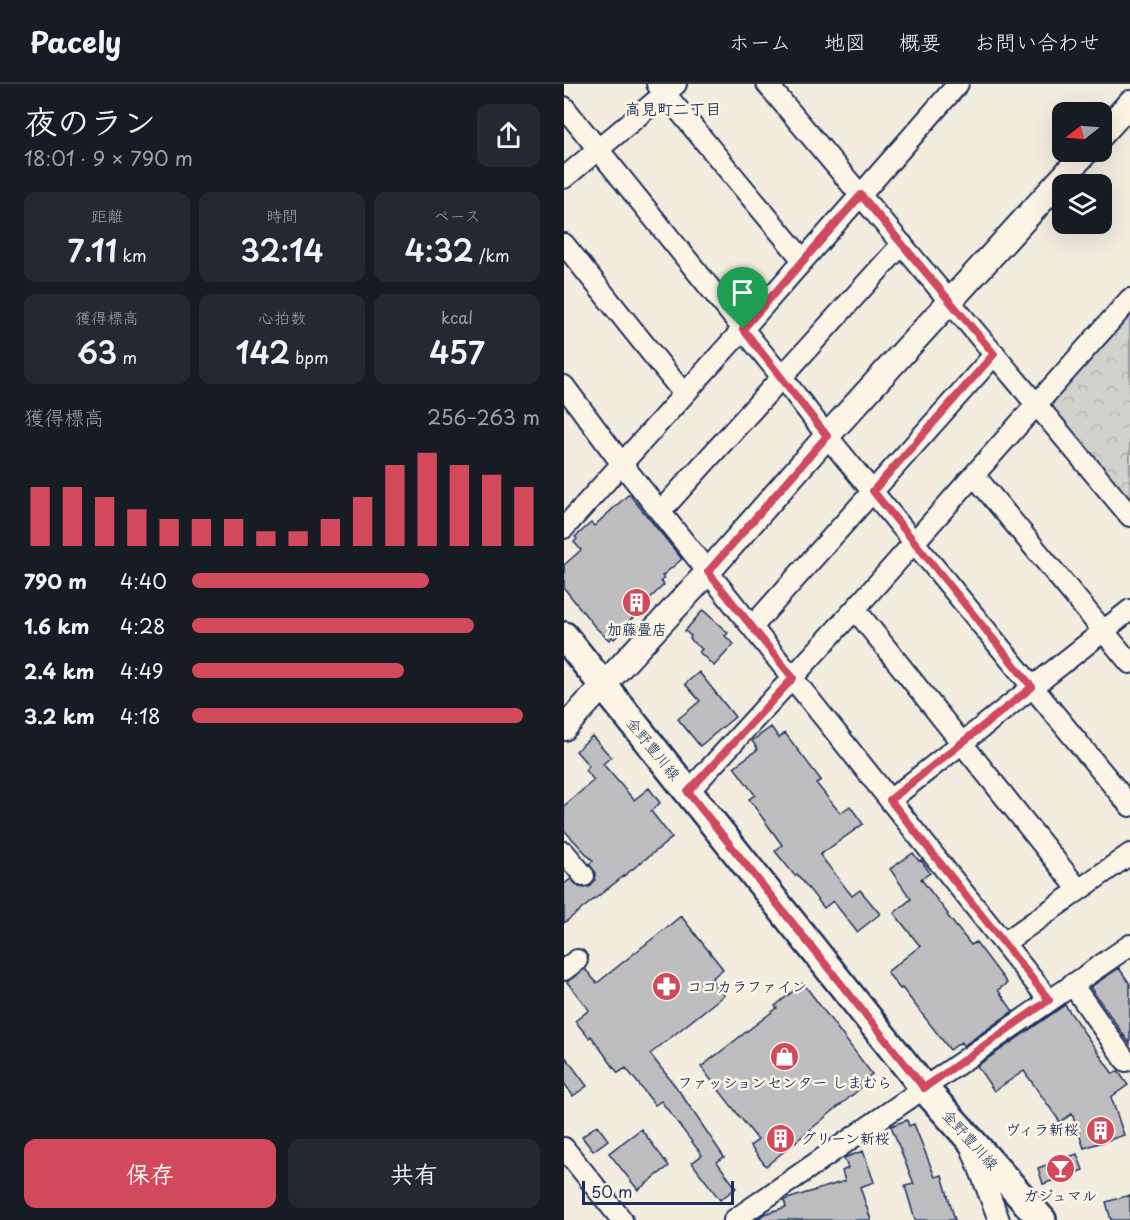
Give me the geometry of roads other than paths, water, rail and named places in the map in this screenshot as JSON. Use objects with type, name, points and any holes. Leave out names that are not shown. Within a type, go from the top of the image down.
[{"type":"main road","name":"金野豊川線","points":[[564,636],[924,1088],[1042,1220]]},
{"type":"street","points":[[767,84],[951,300],[1130,516]]},
{"type":"street","points":[[564,528],[743,329],[958,84]]},
{"type":"street","points":[[564,178],[666,87],[803,260]]},
{"type":"street","points":[[1112,123],[1130,103]]},
{"type":"street","points":[[564,107],[827,436],[1130,806]]},
{"type":"street","points":[[564,728],[708,572],[827,436],[1077,162]]},
{"type":"street","points":[[564,244],[684,394]]},
{"type":"street","points":[[660,512],[902,244]]},
{"type":"street","points":[[688,792],[855,609],[1130,299]]},
{"type":"street","points":[[752,627],[994,354]]},
{"type":"street","points":[[564,386],[622,464],[1049,1000]]},
{"type":"street","points":[[974,475],[1130,663]]},
{"type":"street","points":[[855,609],[1079,890]]},
{"type":"street","points":[[890,800],[1130,610]]},
{"type":"street","points":[[564,852],[584,876]]},
{"type":"street","points":[[1004,943],[1130,854]]},
{"type":"street","points":[[734,1220],[1130,945]]},
{"type":"street","points":[[1072,984],[1126,1061]]},
{"type":"street","points":[[966,1136],[999,1220]]},
{"type":"street","points":[[564,1148],[622,1220]]},
{"type":"place","name":"加藤畳店","points":[[637,603]]},
{"type":"place","name":"ココカラファイン","points":[[666,987]]},
{"type":"place","name":"ファッションセンター しまむら","points":[[785,1056]]},
{"type":"place","name":"ヴィラ新桜","points":[[1100,1130]]},
{"type":"place","name":"グリーン新桜","points":[[780,1139]]},
{"type":"place","name":"ガジュマル","points":[[1060,1169]]},
{"type":"district","name":"高見町二丁目","points":[[673,109]]}]
